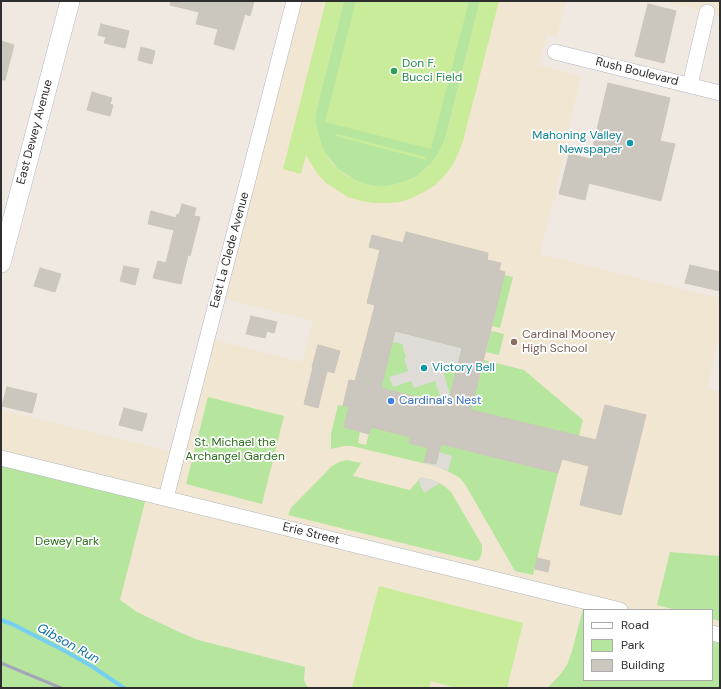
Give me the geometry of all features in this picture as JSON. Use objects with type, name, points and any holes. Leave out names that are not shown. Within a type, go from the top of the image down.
[{"type":"street","name":"East Dewey Avenue","points":[[1,263],[70,1]]},
{"type":"street","name":"East La Clede Avenue","points":[[166,498],[294,1]]},
{"type":"street","points":[[690,85],[707,12]]},
{"type":"street","name":"Rush Boulevard","points":[[555,52],[720,93]]},
{"type":"street","name":"Erie Street","points":[[1,458],[616,609]]},
{"type":"shaded area","name":"Cardinal Mooney High School","points":[[294,1],[566,1],[557,37],[547,34],[539,65],[581,76],[563,152],[565,153],[540,254],[720,298],[720,346],[717,345],[707,389],[720,392],[720,635],[713,633],[713,609],[616,609],[585,601],[567,665],[547,688],[309,688],[304,680],[305,667],[198,640],[137,612],[120,600],[1,458],[1,410],[178,453],[208,338],[302,362],[313,321],[218,297]]},
{"type":"shaded area","points":[[663,1],[720,1],[720,15],[707,12]]},
{"type":"shaded area","points":[[395,331],[462,348],[458,366],[443,371],[450,395],[448,405],[443,404],[435,381],[414,388],[411,381],[393,387],[389,377],[408,371],[404,358],[406,357],[403,344],[393,342]]},
{"type":"shaded area","points":[[439,452],[452,456],[448,471],[424,463],[436,464]]},
{"type":"shaded area","points":[[421,477],[440,483],[424,493],[418,480]]},
{"type":"green space","points":[[326,1],[344,1],[316,114],[316,124],[321,144],[331,162],[346,175],[365,184],[386,186],[415,177],[431,164],[437,155],[446,136],[480,1],[499,1],[463,141],[458,154],[452,166],[435,185],[412,198],[400,202],[374,203],[348,197],[326,183],[317,173],[306,155],[301,174],[283,169]]},
{"type":"green space","points":[[344,1],[480,1],[446,136],[442,146],[431,164],[415,177],[406,181],[386,186],[375,186],[355,180],[338,169],[325,153],[321,144],[316,124],[316,114]]},
{"type":"green space","name":"Don F. Bucci Field","points":[[356,1],[469,1],[431,149],[325,122]]},
{"type":"green space","points":[[337,134],[426,157],[426,160],[336,136]]},
{"type":"green space","points":[[504,275],[513,277],[500,328],[492,326]]},
{"type":"green space","points":[[395,331],[462,348],[448,405],[381,388]]},
{"type":"green space","points":[[491,331],[504,334],[499,355],[486,352]]},
{"type":"green space","points":[[484,360],[524,370],[583,420],[579,436],[471,410]]},
{"type":"green space","name":"St. Michael the Archangel Garden","points":[[208,397],[284,416],[262,504],[186,484]]},
{"type":"green space","points":[[338,405],[349,407],[344,427],[360,431],[358,443],[366,445],[371,427],[410,437],[409,443],[428,448],[425,462],[436,464],[442,441],[448,446],[558,473],[533,575],[515,571],[465,484],[460,478],[439,467],[352,446],[331,449],[331,434]]},
{"type":"green space","name":"Dewey Park","points":[[1,458],[147,494],[120,600],[137,612],[198,640],[305,667],[304,680],[309,688],[1,688]]},
{"type":"green space","points":[[347,460],[361,463],[353,476],[410,490],[421,477],[433,480],[443,485],[451,492],[482,545],[479,560],[475,561],[288,515],[291,508],[332,466]]},
{"type":"green space","points":[[670,552],[720,556],[720,621],[713,619],[713,609],[672,609],[657,605]]},
{"type":"green space","points":[[379,586],[523,623],[507,688],[456,688],[431,681],[429,688],[352,688]]},
{"type":"green space","points":[[585,601],[616,609],[583,609],[583,681],[713,681],[713,633],[720,635],[720,688],[547,688],[567,665]]},
{"type":"building","points":[[171,1],[254,1],[250,16],[245,14],[234,50],[214,44],[218,29],[196,24],[199,12],[170,5]]},
{"type":"building","points":[[648,4],[676,11],[664,63],[635,56]]},
{"type":"building","points":[[101,24],[129,31],[125,48],[104,43],[106,37],[98,35]]},
{"type":"building","points":[[1,41],[14,45],[5,80],[1,80]]},
{"type":"building","points":[[141,47],[155,51],[152,64],[138,60]]},
{"type":"building","name":"Mahoning Valley Newspaper","points":[[608,83],[670,98],[660,141],[675,144],[661,201],[589,183],[585,200],[559,194],[569,154],[590,159]]},
{"type":"building","points":[[92,92],[112,98],[110,104],[113,105],[110,116],[87,110]]},
{"type":"building","points":[[182,204],[196,208],[194,216],[200,217],[181,284],[153,278],[158,261],[166,263],[174,230],[148,224],[151,211],[176,218],[177,214],[179,215]]},
{"type":"building","name":"Cardinal Mooney High School","points":[[406,232],[488,253],[487,260],[501,263],[499,270],[505,272],[471,410],[596,440],[605,405],[646,415],[621,515],[580,505],[589,466],[562,459],[558,473],[441,444],[436,464],[424,462],[428,448],[409,443],[410,437],[371,427],[369,434],[344,427],[349,407],[343,406],[349,380],[355,381],[375,305],[367,303],[380,250],[369,247],[372,235],[403,243]],"holes":[[[395,331],[462,348],[448,405],[381,388]]]},
{"type":"building","points":[[690,265],[720,272],[720,291],[685,283]]},
{"type":"building","points":[[124,266],[139,269],[135,285],[120,281]]},
{"type":"building","points":[[40,268],[61,274],[55,292],[34,286]]},
{"type":"building","points":[[251,316],[277,322],[274,333],[267,331],[265,338],[246,334]]},
{"type":"building","points":[[318,345],[340,351],[334,373],[327,371],[318,408],[304,404]]},
{"type":"building","points":[[7,387],[37,394],[32,413],[2,406]]},
{"type":"building","points":[[124,408],[147,414],[142,431],[119,425]]},
{"type":"building","points":[[537,558],[550,561],[548,572],[535,569]]},
{"type":"waterway","name":"Gibson Run","points":[[1,620],[65,651],[93,667],[124,688]]},
{"type":"railway","points":[[1,663],[61,688]]},
{"type":"place","name":"Don F. Bucci Field","points":[[394,71]]},
{"type":"place","name":"Mahoning Valley Newspaper","points":[[630,143]]},
{"type":"place","name":"Cardinal Mooney High School","points":[[514,342]]},
{"type":"place","name":"Victory Bell","points":[[424,368]]},
{"type":"place","name":"Cardinal's Nest","points":[[391,401]]}]
